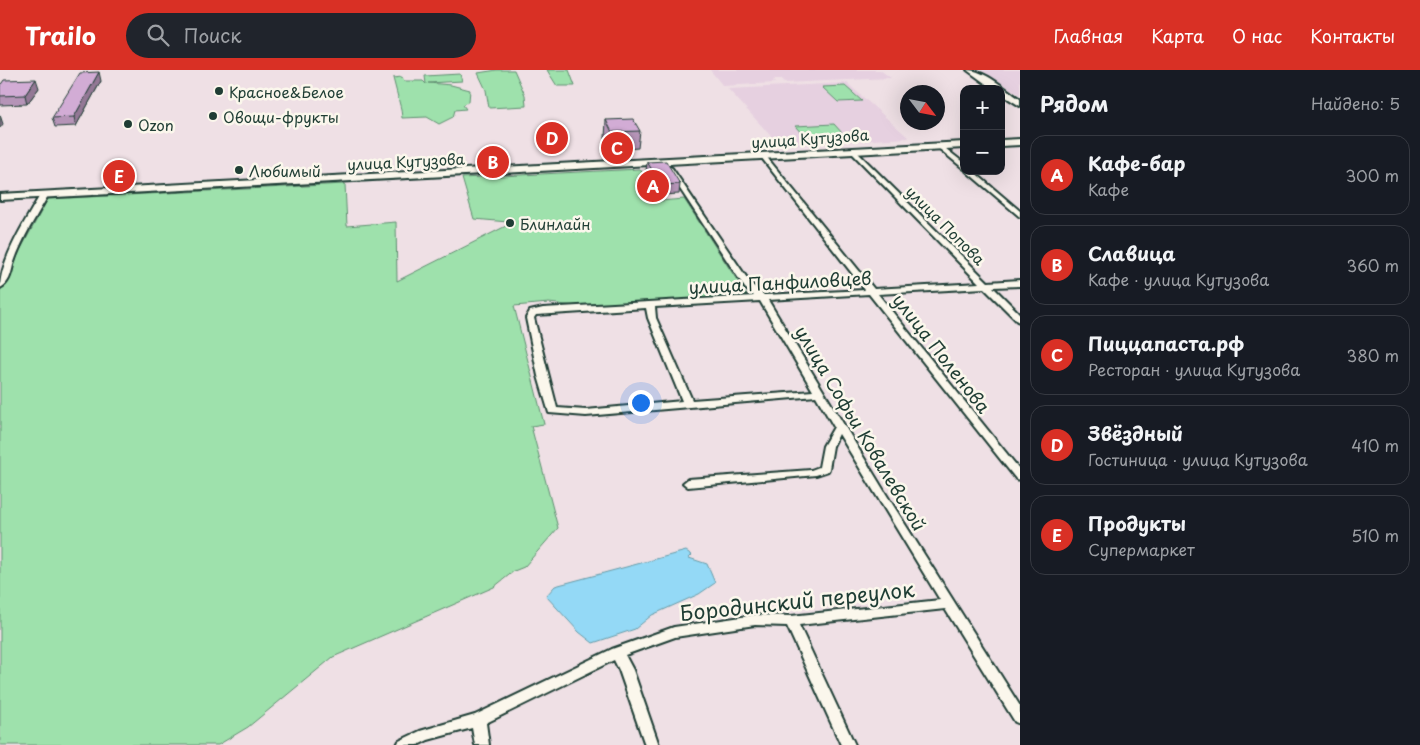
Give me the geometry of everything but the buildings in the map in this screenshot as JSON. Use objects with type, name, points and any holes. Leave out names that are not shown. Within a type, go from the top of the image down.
[{"type":"main road","points":[[971,70],[994,85]]},
{"type":"main road","points":[[1005,92],[1020,103]]},
{"type":"main road","points":[[1005,143],[1020,142]]},
{"type":"main road","name":"улица Кутузова","points":[[0,197],[960,145]]},
{"type":"street","points":[[939,146],[960,164]]},
{"type":"street","name":"улица Попова","points":[[852,150],[1020,319]]},
{"type":"street","name":"улица Поленова","points":[[763,156],[1018,473]]},
{"type":"street","name":"улица Софьи Ковалевской","points":[[666,162],[748,286],[763,299],[948,604],[1020,718]]},
{"type":"street","points":[[974,175],[1020,214]]},
{"type":"street","points":[[0,285],[5,279],[14,252],[45,194]]},
{"type":"street","name":"улица Панфиловцев","points":[[688,403],[586,413],[553,411],[530,318],[533,314],[543,311],[1020,283]]},
{"type":"street","points":[[650,305],[652,318],[688,403],[820,393]]},
{"type":"street","points":[[688,483],[812,473],[824,470],[827,463],[826,452],[829,442],[840,426]]},
{"type":"street","name":"Бородинский переулок","points":[[404,745],[425,735],[478,720],[617,653],[674,632],[756,620],[791,620],[948,604]]},
{"type":"street","points":[[791,620],[848,745]]},
{"type":"street","points":[[617,653],[626,670],[652,745]]},
{"type":"street","points":[[478,720],[482,745]]},
{"type":"shaded area","points":[[710,70],[880,70],[891,78],[784,83],[781,80],[773,80],[775,83],[723,86]]},
{"type":"shaded area","points":[[981,70],[1020,70],[1020,95]]},
{"type":"shaded area","points":[[847,83],[909,138],[779,145],[728,89]]},
{"type":"green space","points":[[514,70],[525,95],[526,106],[489,108],[486,90],[478,73]]},
{"type":"green space","points":[[547,70],[569,70],[575,86],[557,86]]},
{"type":"green space","points":[[460,74],[462,81],[428,83],[451,85],[470,90],[469,101],[463,105],[466,109],[455,110],[453,117],[439,124],[427,117],[402,118],[393,78],[402,77],[404,81],[423,81],[426,84],[425,76]]},
{"type":"green space","points":[[845,86],[862,101],[838,102],[822,87]]},
{"type":"green space","points":[[834,124],[843,134],[804,136],[795,126]]},
{"type":"green space","points":[[640,169],[660,201],[684,199],[748,297],[576,306],[549,303],[514,306],[544,424],[531,426],[558,528],[524,567],[514,571],[494,587],[333,657],[248,727],[218,745],[0,745],[0,291],[11,276],[18,254],[48,199],[345,184],[347,226],[396,222],[397,281],[510,224],[508,222],[474,219],[462,178]]},
{"type":"water","points":[[686,551],[692,555],[689,558],[707,564],[715,583],[699,594],[652,615],[635,629],[593,643],[579,632],[546,596],[555,586]]},
{"type":"place","name":"Красное&Белое","points":[[219,91]]},
{"type":"place","name":"Овощи-фрукты","points":[[213,116]]},
{"type":"place","name":"Ozon","points":[[128,124]]},
{"type":"place","name":"Звёздный","points":[[552,138]]},
{"type":"place","name":"Пиццапаста.рф","points":[[617,148]]},
{"type":"place","name":"Славица","points":[[493,162]]},
{"type":"place","name":"Любимый","points":[[239,170]]},
{"type":"place","name":"Продукты","points":[[119,176]]},
{"type":"place","name":"Кафе-бар","points":[[653,186]]},
{"type":"place","name":"Блинлайн","points":[[510,223]]}]
